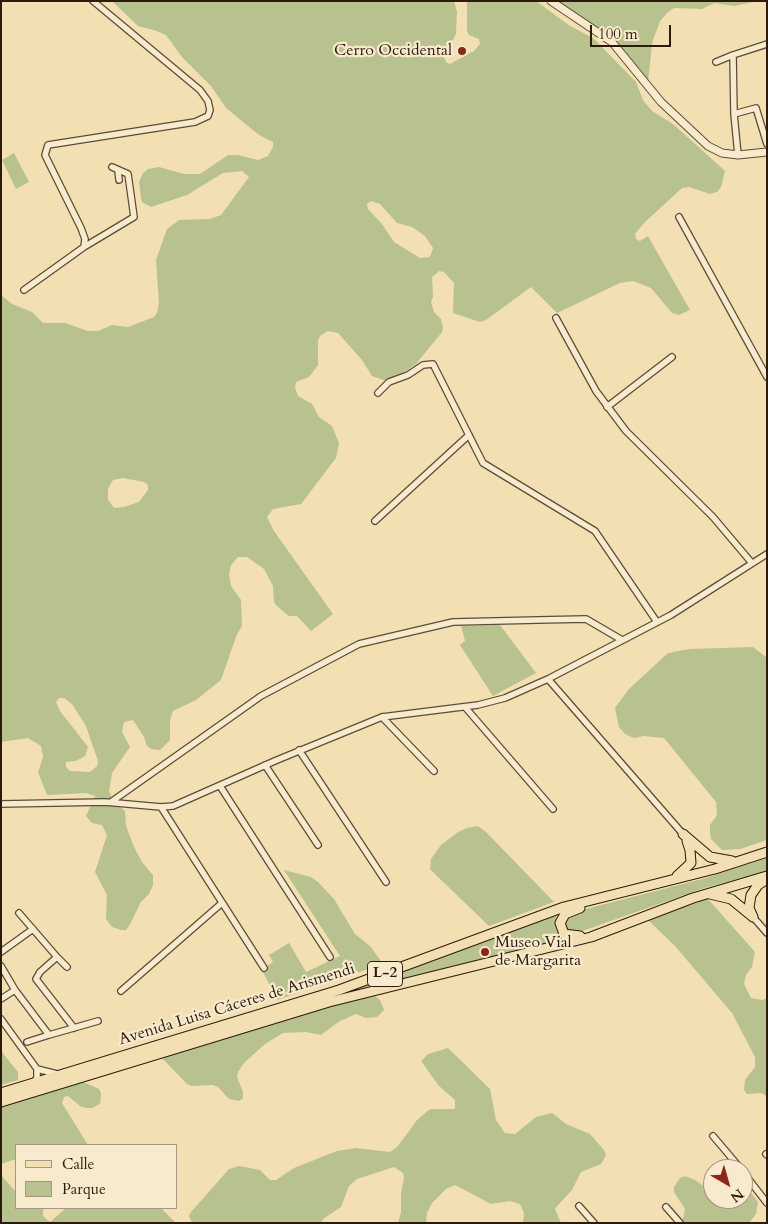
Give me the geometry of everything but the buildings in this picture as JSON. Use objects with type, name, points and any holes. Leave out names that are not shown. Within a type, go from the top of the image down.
[{"type":"main road","points":[[683,834],[710,857],[740,861]]},
{"type":"main road","points":[[673,879],[684,872],[691,863],[690,850],[683,834]]},
{"type":"main road","name":"Avenida Luisa Cáceres de Arismendi","points":[[1,1093],[348,987],[564,907],[740,861],[767,852]]},
{"type":"main road","points":[[753,917],[750,908],[751,895],[767,877]]},
{"type":"main road","name":"Avenida Luisa Cáceres de Arismendi","points":[[1,1102],[329,1002],[590,937],[705,894],[767,877]]},
{"type":"main road","points":[[636,919],[572,936],[564,934],[560,927],[562,918],[570,912],[654,884]]},
{"type":"main road","points":[[705,894],[717,894],[731,899],[753,917]]},
{"type":"street","points":[[84,247],[85,238],[81,228],[45,155],[48,145],[195,122],[208,116],[210,110],[208,101],[200,90],[92,1]]},
{"type":"street","points":[[551,1],[612,42],[661,102],[699,140],[722,153],[738,155],[767,152]]},
{"type":"street","points":[[716,62],[767,44]]},
{"type":"street","points":[[733,55],[734,114],[738,155]]},
{"type":"street","points":[[734,114],[756,108],[767,144]]},
{"type":"street","points":[[24,290],[84,247],[134,217],[130,178],[128,174],[112,167]]},
{"type":"street","points":[[118,170],[119,180]]},
{"type":"street","points":[[679,217],[767,377]]},
{"type":"street","points":[[556,318],[607,407],[626,431],[713,517],[751,562]]},
{"type":"street","points":[[607,407],[672,357]]},
{"type":"street","points":[[378,393],[389,382],[408,375],[423,365],[433,364],[483,463],[595,532],[657,622]]},
{"type":"street","points":[[375,521],[469,435]]},
{"type":"street","points":[[1,804],[111,802],[161,807],[173,806],[299,750],[382,717],[465,707],[505,698],[548,680],[657,622],[751,562],[767,554]]},
{"type":"street","points":[[111,802],[261,696],[359,644],[453,622],[586,619],[622,640]]},
{"type":"street","points":[[548,680],[683,834]]},
{"type":"street","points":[[465,707],[553,809]]},
{"type":"street","points":[[382,717],[434,771]]},
{"type":"street","points":[[299,750],[386,882]]},
{"type":"street","points":[[266,765],[318,845]]},
{"type":"street","points":[[220,786],[330,957]]},
{"type":"street","points":[[161,807],[264,968]]},
{"type":"street","points":[[121,991],[222,903]]},
{"type":"street","points":[[19,913],[67,968]]},
{"type":"street","points":[[753,917],[767,933]]},
{"type":"street","points":[[1,952],[33,929]]},
{"type":"street","points":[[57,957],[40,972],[36,979],[74,1028]]},
{"type":"street","points":[[1,966],[15,990],[49,1035]]},
{"type":"street","points":[[1,999],[15,990]]},
{"type":"street","points":[[1,1019],[37,1069],[37,1078],[33,1083]]},
{"type":"street","points":[[27,1042],[98,1021]]},
{"type":"street","points":[[37,1069],[60,1075]]},
{"type":"street","points":[[713,1136],[733,1159]]},
{"type":"street","points":[[753,1185],[767,1203]]},
{"type":"street","points":[[579,1206],[594,1223]]},
{"type":"street","points":[[666,1207],[680,1223]]},
{"type":"green space","points":[[112,1],[454,1],[457,12],[456,34],[444,57],[446,62],[450,64],[474,51],[480,44],[479,39],[469,35],[467,31],[467,1],[536,1],[570,26],[593,38],[636,82],[643,100],[652,111],[673,124],[725,171],[721,187],[717,192],[710,194],[689,187],[682,188],[644,223],[635,234],[636,239],[640,241],[648,236],[690,310],[679,315],[672,313],[651,288],[633,281],[620,283],[557,313],[531,287],[486,320],[480,322],[453,313],[454,283],[444,272],[439,271],[432,277],[433,297],[431,302],[434,312],[441,319],[442,332],[416,364],[389,382],[372,376],[362,360],[338,333],[328,331],[320,336],[318,341],[318,365],[309,377],[296,382],[295,387],[298,396],[312,404],[319,417],[332,426],[339,443],[336,458],[301,504],[273,509],[267,517],[274,531],[333,614],[311,631],[297,616],[289,616],[277,606],[274,602],[273,586],[264,569],[247,557],[238,557],[231,565],[229,575],[231,586],[241,600],[242,626],[237,634],[221,680],[196,700],[173,711],[170,720],[170,740],[160,750],[151,749],[147,746],[144,737],[133,720],[124,722],[122,732],[130,747],[112,773],[109,791],[113,801],[125,811],[126,826],[142,862],[153,875],[153,885],[149,894],[141,902],[129,926],[126,930],[121,930],[112,927],[106,919],[107,895],[95,872],[107,835],[102,825],[92,823],[86,816],[95,796],[86,793],[47,795],[38,772],[43,757],[41,746],[28,738],[1,742],[1,295],[12,304],[32,312],[43,323],[65,323],[88,331],[98,331],[112,325],[128,327],[154,317],[159,303],[156,260],[167,229],[179,220],[210,219],[221,215],[249,177],[242,171],[223,173],[187,195],[151,207],[142,202],[141,198],[139,182],[143,173],[148,169],[159,167],[184,174],[200,174],[228,155],[238,155],[258,160],[268,156],[273,147],[273,142],[259,135],[226,108],[211,86],[182,57],[166,35],[138,26]],"holes":[[[371,201],[380,204],[397,223],[412,227],[425,236],[433,248],[430,257],[420,258],[394,242],[382,224],[368,209],[367,204]],[[123,478],[144,482],[148,485],[148,490],[139,502],[114,508],[108,500],[108,489],[113,480]],[[59,698],[64,698],[72,704],[86,726],[98,761],[97,766],[90,772],[70,771],[66,767],[66,762],[76,761],[85,756],[88,747],[60,711],[56,702]]]},
{"type":"green space","points":[[554,1],[758,1],[734,6],[714,3],[702,9],[674,8],[668,12],[660,21],[652,43],[648,83],[613,39]]},
{"type":"green space","points":[[14,153],[29,182],[16,189],[2,160]]},
{"type":"green space","points":[[500,625],[536,673],[493,696],[460,645],[465,641],[461,626]]},
{"type":"green space","points":[[753,647],[767,658],[767,840],[740,849],[722,850],[711,839],[710,832],[710,825],[717,815],[716,802],[664,738],[644,736],[634,738],[625,734],[619,727],[615,708],[629,689],[668,653],[690,649]]},
{"type":"green space","points":[[478,826],[554,902],[489,926],[430,869],[431,859],[441,845],[458,832]]},
{"type":"green space","name":"Museo Vial de Margarita","points":[[767,858],[767,871],[701,889],[577,933],[567,932],[563,919],[574,912],[706,878]]},
{"type":"green space","points":[[284,870],[311,877],[319,883],[334,899],[355,934],[371,947],[383,964],[277,1000],[262,970],[273,962],[269,955],[289,943],[306,972],[340,956]]},
{"type":"green space","points":[[708,899],[755,952],[752,967],[746,975],[744,984],[751,998],[762,1000],[767,998],[767,1097],[762,1093],[747,1094],[744,1090],[745,1080],[755,1067],[755,1057],[732,1013],[675,946],[647,919]]},
{"type":"green space","name":"Museo Vial de Margarita","points":[[556,915],[556,930],[563,940],[344,994],[344,992]]},
{"type":"green space","points":[[371,993],[380,1000],[384,1010],[377,1017],[366,1018],[356,1014],[340,1021],[321,1035],[306,1032],[283,1033],[265,1044],[244,1063],[238,1072],[237,1077],[243,1092],[243,1098],[239,1101],[229,1099],[218,1087],[213,1085],[192,1086],[187,1084],[160,1056]]},
{"type":"green space","points":[[448,1048],[490,1089],[496,1120],[505,1133],[515,1134],[536,1117],[552,1113],[566,1124],[590,1134],[604,1150],[606,1155],[601,1164],[581,1172],[572,1190],[555,1209],[561,1223],[523,1223],[524,1213],[520,1204],[510,1201],[491,1204],[455,1185],[446,1189],[432,1203],[427,1213],[426,1223],[398,1223],[401,1212],[401,1193],[404,1178],[403,1173],[394,1167],[357,1179],[349,1186],[341,1207],[323,1219],[321,1223],[192,1223],[189,1216],[191,1212],[229,1169],[239,1166],[260,1170],[270,1180],[276,1180],[294,1168],[337,1151],[356,1148],[390,1152],[398,1146],[417,1120],[430,1109],[455,1109],[455,1100],[439,1086],[421,1061],[428,1054]]},
{"type":"green space","points":[[1,1051],[18,1072],[18,1080],[1,1085]]},
{"type":"green space","points":[[81,1081],[99,1089],[101,1093],[100,1104],[92,1108],[80,1106],[68,1096],[64,1097],[62,1103],[87,1144],[15,1144],[15,1159],[1,1164],[1,1107]]},
{"type":"green space","points":[[1,1175],[15,1191],[15,1209],[43,1209],[43,1216],[50,1222],[65,1209],[162,1209],[176,1223],[1,1223]]},
{"type":"green space","points":[[685,1176],[703,1186],[703,1209],[753,1209],[753,1196],[758,1202],[756,1214],[749,1223],[682,1223],[685,1209],[674,1192],[674,1187],[680,1178]]},
{"type":"place","name":"Cerro Occidental","points":[[462,51]]},
{"type":"place","name":"Museo Vial de Margarita","points":[[485,952]]}]
